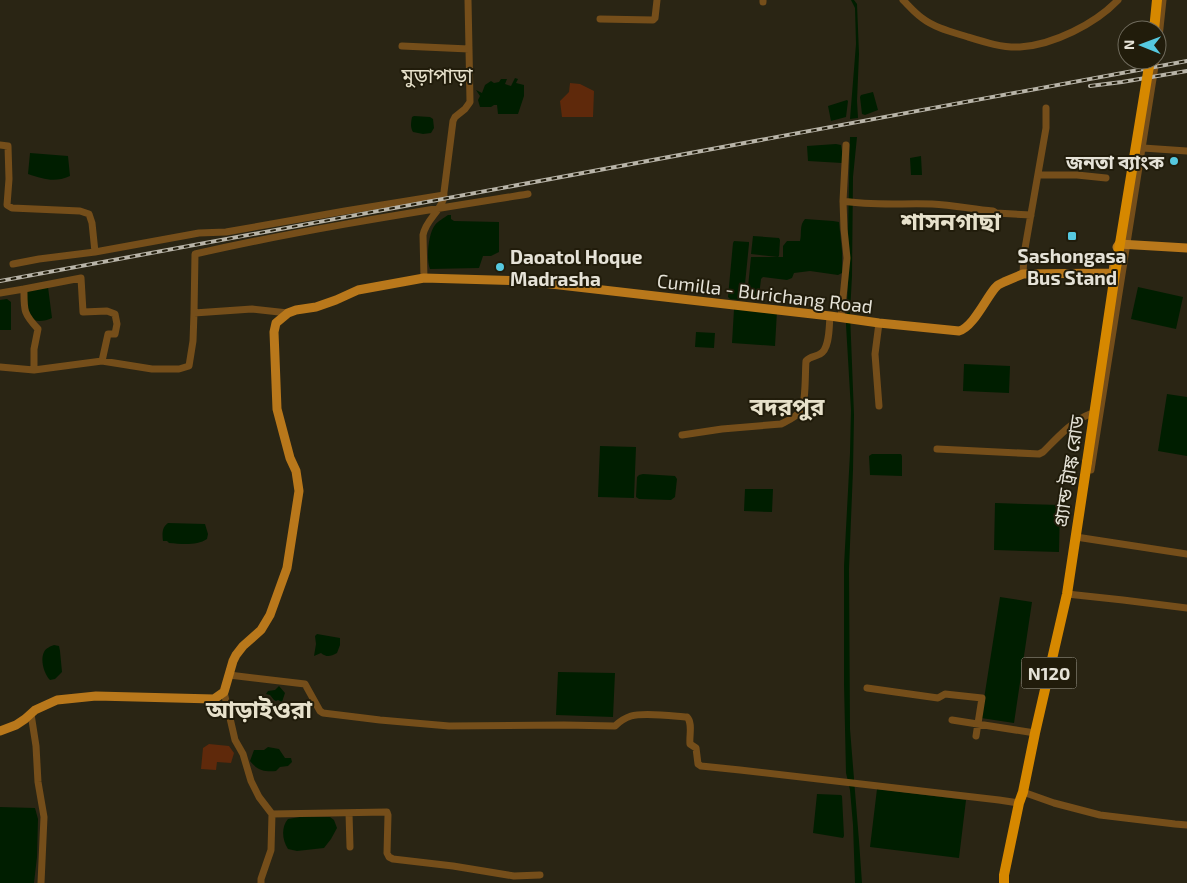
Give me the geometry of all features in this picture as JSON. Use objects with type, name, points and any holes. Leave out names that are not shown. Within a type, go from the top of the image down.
[{"type":"highway","points":[[1153,20],[1155,0]]},
{"type":"highway","name":"গ্র্যান্ড ট্রাঙ্ক রোড","points":[[1004,883],[1019,803],[1067,594],[1147,70]]},
{"type":"main road","points":[[1111,273],[1113,272],[1118,244],[1187,248]]},
{"type":"main road","name":"Cumilla - Burichang Road","points":[[288,314],[296,310],[316,307],[358,290],[424,278],[525,281],[879,323],[944,330],[962,330],[973,320],[996,286],[1023,274],[1111,273]]},
{"type":"main road","points":[[0,731],[16,725],[35,710],[57,700],[96,696],[214,699],[224,692],[232,661],[243,646],[261,630],[270,615],[287,568],[299,490],[296,471],[290,458],[276,409],[274,332],[276,323],[288,314]]},
{"type":"street","points":[[424,278],[423,235],[427,223],[440,208],[444,196],[453,121],[470,102],[468,0]]},
{"type":"street","points":[[600,19],[652,20],[655,18],[657,0]]},
{"type":"street","points":[[903,0],[921,18],[932,24],[974,39],[1002,46],[1020,47],[1048,42],[1067,34],[1102,14],[1118,0]]},
{"type":"street","points":[[1161,20],[1163,0]]},
{"type":"street","points":[[402,46],[470,49]]},
{"type":"street","points":[[1082,499],[1085,446],[1111,273],[1146,70]]},
{"type":"street","points":[[1082,499],[1091,471],[1155,70]]},
{"type":"street","points":[[1023,274],[1024,254],[1046,128],[1046,108]]},
{"type":"street","points":[[0,145],[8,146],[9,179],[7,205],[12,208],[80,211],[89,214],[92,223],[94,252]]},
{"type":"street","points":[[841,317],[847,258],[844,229],[846,145]]},
{"type":"street","points":[[1143,148],[1187,151]]},
{"type":"street","points":[[1038,175],[1078,175],[1106,178]]},
{"type":"street","points":[[0,178],[9,179]]},
{"type":"street","points":[[0,367],[34,370],[102,361],[152,369],[179,369],[189,366],[193,341],[195,254],[245,242],[528,194]]},
{"type":"street","points":[[13,264],[199,234],[226,232],[444,196]]},
{"type":"street","points":[[846,202],[881,205],[961,206],[996,213],[1031,215]]},
{"type":"street","points":[[0,293],[81,278],[84,312],[108,311],[115,314],[115,334],[108,334],[102,361]]},
{"type":"street","points":[[24,289],[24,311],[28,319],[38,329],[34,349],[34,370]]},
{"type":"street","points":[[194,313],[252,309],[288,314]]},
{"type":"street","points":[[682,435],[722,429],[781,424],[801,412],[806,362],[810,357],[820,354],[826,349],[830,316]]},
{"type":"street","points":[[879,323],[876,360],[879,406]]},
{"type":"street","points":[[937,449],[1039,454],[1082,417],[1090,414]]},
{"type":"street","points":[[1076,537],[1187,554]]},
{"type":"street","points":[[1067,594],[1187,608]]},
{"type":"street","points":[[229,675],[305,684],[323,713],[380,720],[449,726],[615,726],[620,721],[638,714],[687,717],[690,723],[690,744],[696,748],[698,764],[701,766],[1019,803]]},
{"type":"street","points":[[867,688],[938,698],[945,694],[982,698],[976,736]]},
{"type":"street","points":[[224,692],[234,740],[243,754],[251,781],[259,797],[272,814],[271,850],[261,883]]},
{"type":"street","points":[[31,714],[36,746],[38,782],[44,817],[41,883]]},
{"type":"street","points":[[952,720],[1035,733]]},
{"type":"street","points":[[1023,792],[1100,815],[1187,824]]},
{"type":"street","points":[[272,814],[387,812],[387,853],[393,859],[514,876],[540,875]]},
{"type":"street","points":[[348,813],[350,847]]},
{"type":"shaded area","points":[[851,0],[854,0],[857,4],[859,54],[858,118],[850,119],[856,44],[855,8]]},
{"type":"shaded area","points":[[515,78],[518,79],[516,83],[524,85],[524,96],[518,114],[498,114],[497,105],[480,107],[478,100],[480,96],[476,90],[482,93],[485,85],[491,81],[494,83],[499,82],[501,79],[507,79],[505,84],[511,86]]},
{"type":"shaded area","points":[[570,83],[580,84],[594,91],[593,117],[562,117],[560,101],[569,92]]},
{"type":"shaded area","points":[[873,92],[878,110],[865,115],[862,114],[861,95]]},
{"type":"shaded area","points":[[847,100],[846,117],[831,121],[828,106]]},
{"type":"shaded area","points":[[414,116],[430,117],[433,119],[434,128],[431,133],[413,132],[411,123]]},
{"type":"shaded area","points":[[850,137],[857,137],[853,177],[850,313],[854,415],[849,569],[850,729],[862,883],[855,883],[853,825],[850,790],[846,773],[844,684],[844,566],[851,410],[846,325],[849,262]]},
{"type":"shaded area","points":[[841,145],[842,163],[808,161],[807,146]]},
{"type":"shaded area","points":[[30,153],[68,156],[70,176],[54,180],[28,174]]},
{"type":"shaded area","points":[[921,156],[922,175],[911,175],[910,158]]},
{"type":"shaded area","points":[[451,215],[451,219],[454,221],[499,222],[499,252],[491,256],[483,256],[479,268],[430,269],[428,253],[431,234],[437,223]]},
{"type":"shaded area","points":[[805,219],[839,222],[842,273],[838,275],[810,271],[794,273],[792,278],[787,280],[763,277],[758,298],[747,297],[751,257],[783,257],[783,246],[787,241],[800,241],[801,227]]},
{"type":"shaded area","points":[[753,236],[779,238],[779,256],[751,254]]},
{"type":"shaded area","points":[[734,241],[749,242],[744,294],[740,300],[728,297]]},
{"type":"shaded area","points":[[48,287],[52,318],[43,321],[34,320],[28,310],[27,292]]},
{"type":"shaded area","points":[[1138,287],[1183,297],[1176,329],[1131,319]]},
{"type":"shaded area","points":[[7,299],[11,302],[11,330],[0,330],[0,300]]},
{"type":"shaded area","points":[[734,309],[777,311],[775,346],[732,343]]},
{"type":"shaded area","points":[[696,332],[715,333],[714,348],[695,347]]},
{"type":"shaded area","points":[[964,364],[1010,366],[1009,393],[963,391]]},
{"type":"shaded area","points":[[1167,394],[1187,397],[1187,456],[1158,451]]},
{"type":"shaded area","points":[[600,446],[636,447],[634,498],[598,497]]},
{"type":"shaded area","points":[[872,454],[901,454],[902,476],[870,475],[869,456]]},
{"type":"shaded area","points":[[643,474],[675,476],[677,479],[675,497],[671,500],[639,499],[636,497],[637,477]]},
{"type":"shaded area","points":[[745,489],[773,489],[772,512],[744,511]]},
{"type":"shaded area","points":[[995,503],[1060,505],[1059,552],[994,550]]},
{"type":"shaded area","points":[[168,523],[205,524],[208,534],[207,539],[199,543],[189,544],[163,541],[163,531]]},
{"type":"shaded area","points":[[1000,597],[1032,602],[1014,723],[981,718]]},
{"type":"shaded area","points":[[317,634],[340,638],[337,653],[325,656],[321,653],[314,656],[315,636]]},
{"type":"shaded area","points":[[54,645],[59,646],[62,672],[55,679],[50,680],[44,671],[42,659],[45,651]]},
{"type":"shaded area","points":[[558,672],[615,673],[613,717],[556,715]]},
{"type":"shaded area","points":[[279,686],[285,693],[282,702],[274,700],[270,695],[266,694],[268,691],[275,690]]},
{"type":"shaded area","points":[[209,744],[229,746],[234,753],[231,763],[217,762],[216,770],[201,769],[203,748]]},
{"type":"shaded area","points":[[268,747],[279,749],[285,758],[291,758],[292,762],[288,766],[280,767],[276,771],[264,771],[258,768],[250,761],[254,750],[264,750]]},
{"type":"shaded area","points":[[877,789],[966,800],[959,858],[870,847]]},
{"type":"shaded area","points":[[817,794],[842,796],[843,838],[813,833]]},
{"type":"shaded area","points":[[0,807],[35,808],[38,819],[34,883],[0,883]]},
{"type":"shaded area","points":[[330,817],[334,820],[337,828],[324,848],[297,851],[288,849],[284,838],[284,826],[288,819]]},
{"type":"railway","points":[[0,281],[1187,61]]},
{"type":"railway","points":[[1090,86],[1187,71]]},
{"type":"place","name":"জনতা ব্যাংক","points":[[1174,161]]},
{"type":"place","name":"Sashongasa Bus Stand","points":[[1072,236]]},
{"type":"place","name":"Daoatol Hoque Madrasha","points":[[500,267]]},
{"type":"district","name":"মুড়াপাড়া","points":[[437,75]]},
{"type":"district","name":"শাসনগাছা","points":[[951,220]]},
{"type":"district","name":"বদরপুর","points":[[787,405]]},
{"type":"district","name":"আড়াইওরা","points":[[259,708]]}]
